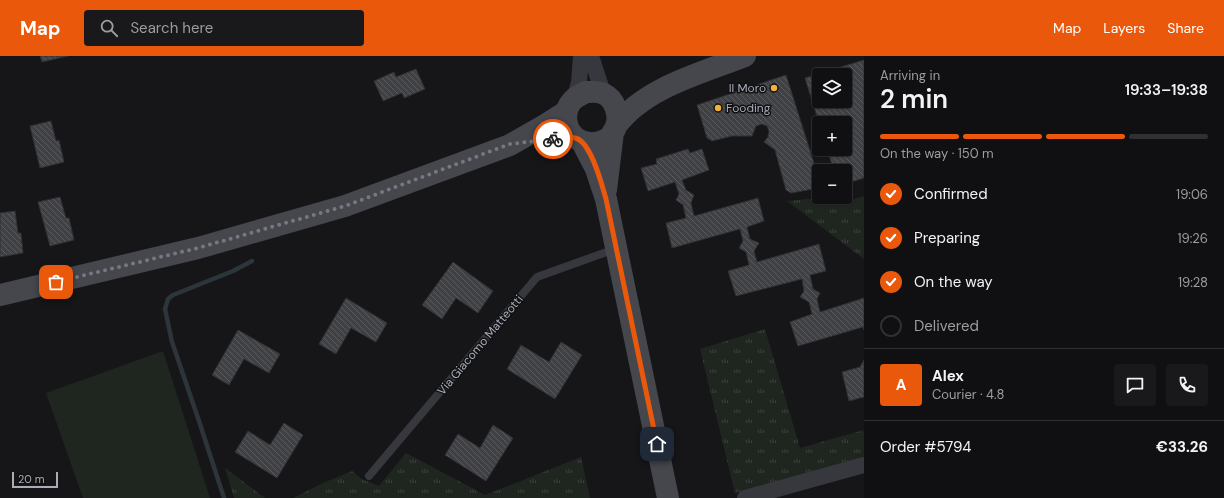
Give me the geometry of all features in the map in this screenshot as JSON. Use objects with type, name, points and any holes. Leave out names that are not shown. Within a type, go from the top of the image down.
[{"type":"street","points":[[581,56],[579,83],[570,105],[567,124],[570,132],[579,140],[596,169],[606,199],[668,498]]},
{"type":"street","points":[[591,56],[605,94],[613,103],[616,110],[606,199]]},
{"type":"street","points":[[510,144],[555,139],[579,140],[591,144],[599,142],[607,138],[624,115],[631,109],[663,88],[745,56]]},
{"type":"street","points":[[0,295],[198,248],[345,206],[510,144],[545,125],[586,92],[605,94],[663,88]]},
{"type":"street","points":[[745,498],[864,465]]},
{"type":"lane","name":"Via Giacomo Matteotti","points":[[369,476],[537,277],[616,248]]},
{"type":"green space","points":[[864,196],[864,259],[787,201],[812,199],[812,204],[852,204],[852,200]]},
{"type":"green space","points":[[765,329],[800,448],[864,430],[864,457],[735,493],[700,349]]},
{"type":"green space","points":[[163,351],[210,498],[83,498],[46,393]]},
{"type":"green space","points":[[406,453],[485,495],[581,457],[590,498],[293,498],[352,471],[362,479],[379,486]]},
{"type":"green space","points":[[225,468],[265,498],[234,498]]},
{"type":"building","points":[[40,56],[68,56],[42,62]]},
{"type":"building","points":[[864,60],[864,178],[852,182],[852,164],[832,164],[829,156],[852,156],[852,116],[817,116],[814,108],[852,108],[852,68],[838,68]]},
{"type":"building","points":[[416,69],[425,89],[404,98],[402,93],[383,101],[374,81],[394,72],[396,77]]},
{"type":"building","points":[[786,75],[814,164],[812,164],[812,189],[791,193],[786,190],[775,150],[764,142],[768,137],[769,131],[767,126],[762,124],[756,126],[752,136],[732,136],[712,141],[707,138],[697,105]]},
{"type":"building","points":[[812,76],[812,100],[805,78]]},
{"type":"building","points":[[51,121],[56,141],[59,140],[64,162],[40,168],[30,126]]},
{"type":"building","points":[[688,149],[690,153],[702,149],[709,170],[682,180],[686,190],[694,195],[691,203],[694,216],[758,198],[764,221],[747,227],[750,239],[759,243],[754,251],[757,262],[819,244],[826,271],[810,275],[813,289],[820,293],[817,299],[820,312],[864,298],[864,330],[863,327],[798,346],[790,322],[812,314],[809,302],[800,297],[804,291],[802,279],[736,296],[728,271],[749,265],[746,252],[739,248],[743,241],[740,229],[672,248],[666,223],[686,218],[683,205],[676,200],[679,194],[675,182],[648,191],[641,168],[657,164],[656,159]]},
{"type":"building","points":[[60,197],[66,218],[69,218],[74,240],[50,246],[38,202]]},
{"type":"building","points":[[15,211],[18,233],[21,233],[23,253],[0,257],[0,213]]},
{"type":"building","points":[[453,262],[493,291],[478,313],[456,298],[442,319],[422,305]]},
{"type":"building","points":[[346,298],[387,323],[376,342],[351,328],[336,354],[319,344]]},
{"type":"building","points":[[238,330],[280,354],[269,373],[244,359],[229,385],[212,375]]},
{"type":"building","points":[[561,342],[582,355],[555,399],[507,369],[521,345],[549,362]]},
{"type":"building","points":[[864,360],[864,397],[849,401],[842,372],[860,367]]},
{"type":"building","points":[[284,423],[303,435],[277,478],[235,452],[248,431],[270,445]]},
{"type":"building","points":[[493,425],[513,438],[486,481],[445,455],[458,434],[480,448]]},
{"type":"waterway","points":[[224,498],[172,342],[165,309],[168,299],[173,295],[233,271],[252,261]]},
{"type":"way so far","points":[[56,282],[198,248],[345,206],[510,144],[553,139]]},
{"type":"place","name":"Il Moro","points":[[774,88]]},
{"type":"place","name":"Fooding","points":[[718,108]]},
{"type":"route","points":[[553,139],[576,138],[582,142],[599,176],[606,199],[657,444]]}]
